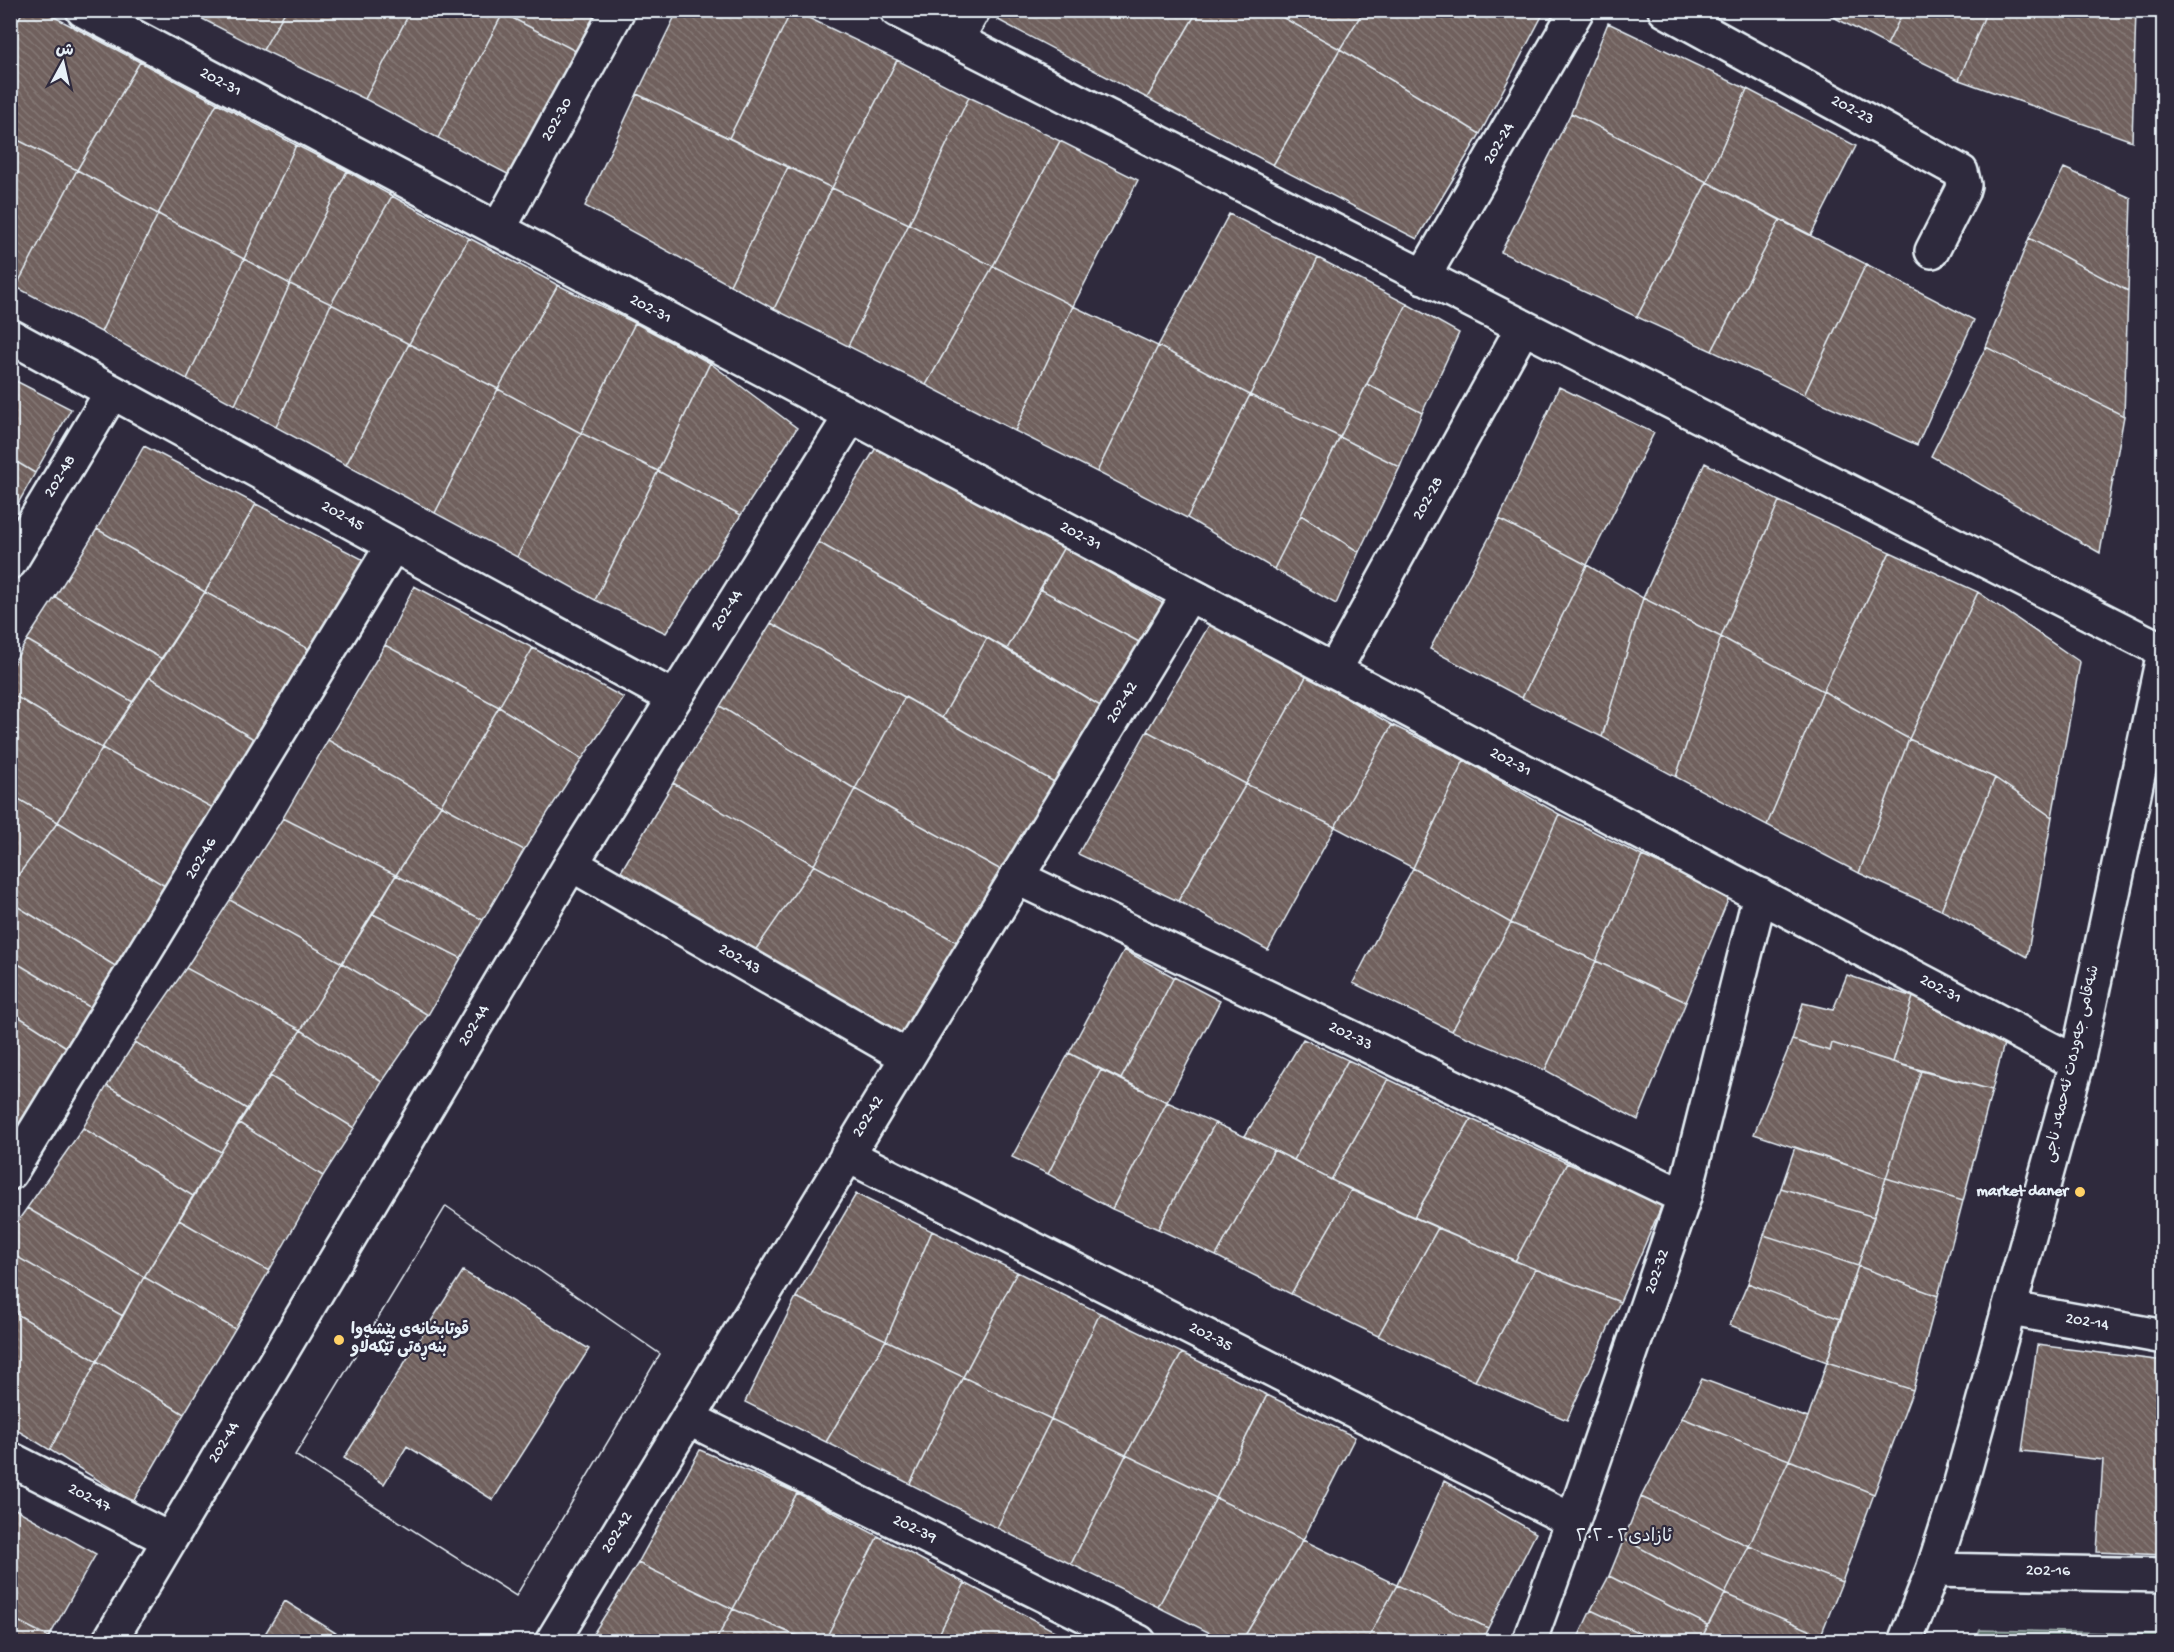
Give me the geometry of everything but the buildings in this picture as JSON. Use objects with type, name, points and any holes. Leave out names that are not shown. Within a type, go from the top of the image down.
[{"type":"street","name":"202-31","points":[[83,10],[2077,1063]]},
{"type":"street","name":"202-30","points":[[498,230],[618,10]]},
{"type":"street","points":[[897,10],[2163,651]]},
{"type":"street","points":[[956,40],[973,10]]},
{"type":"street","name":"202-24","points":[[1424,277],[1577,10]]},
{"type":"street","name":"202-23","points":[[1665,10],[1961,172],[1964,186],[1962,192],[1932,251]]},
{"type":"street","name":"202-28","points":[[1334,671],[1523,327]]},
{"type":"street","name":"202-45","points":[[10,336],[674,698]]},
{"type":"street","name":"202-48","points":[[10,562],[112,392]]},
{"type":"street","name":"202-44","points":[[109,1641],[571,864],[850,416]]},
{"type":"street","name":"202-46","points":[[10,1173],[393,545]]},
{"type":"street","name":"202-42","points":[[552,1641],[1189,594]]},
{"type":"street","name":"شەقامی جەودەت ئەحمەد ناجی","points":[[1905,1641],[1933,1570],[1960,1486],[2011,1309],[2077,1063],[2163,651]]},
{"type":"street","name":"202-43","points":[[571,864],[906,1056]]},
{"type":"street","name":"202-33","points":[[1016,878],[1684,1197]]},
{"type":"street","name":"202-32","points":[[1529,1641],[1573,1521],[1684,1197],[1760,895]]},
{"type":"street","name":"202-35","points":[[847,1155],[1573,1521]]},
{"type":"street","name":"202-14","points":[[2011,1309],[2163,1337]]},
{"type":"street","name":"202-39","points":[[688,1418],[1139,1641]]},
{"type":"street","name":"202-47","points":[[10,1459],[168,1539]]},
{"type":"street","name":"202-16","points":[[1933,1570],[2163,1575]]},
{"type":"green space","points":[[1980,1630],[2163,1634],[2163,1641],[1975,1641]]},
{"type":"place","name":"market daner","points":[[2080,1192]]},
{"type":"place","name":"قوتابخانەی پێشەوا بنەڕەتی تێکەڵاو","points":[[339,1340]]},
{"type":"district","name":"ئازادی٢ - ٢٠٢","points":[[1624,1537]]}]
